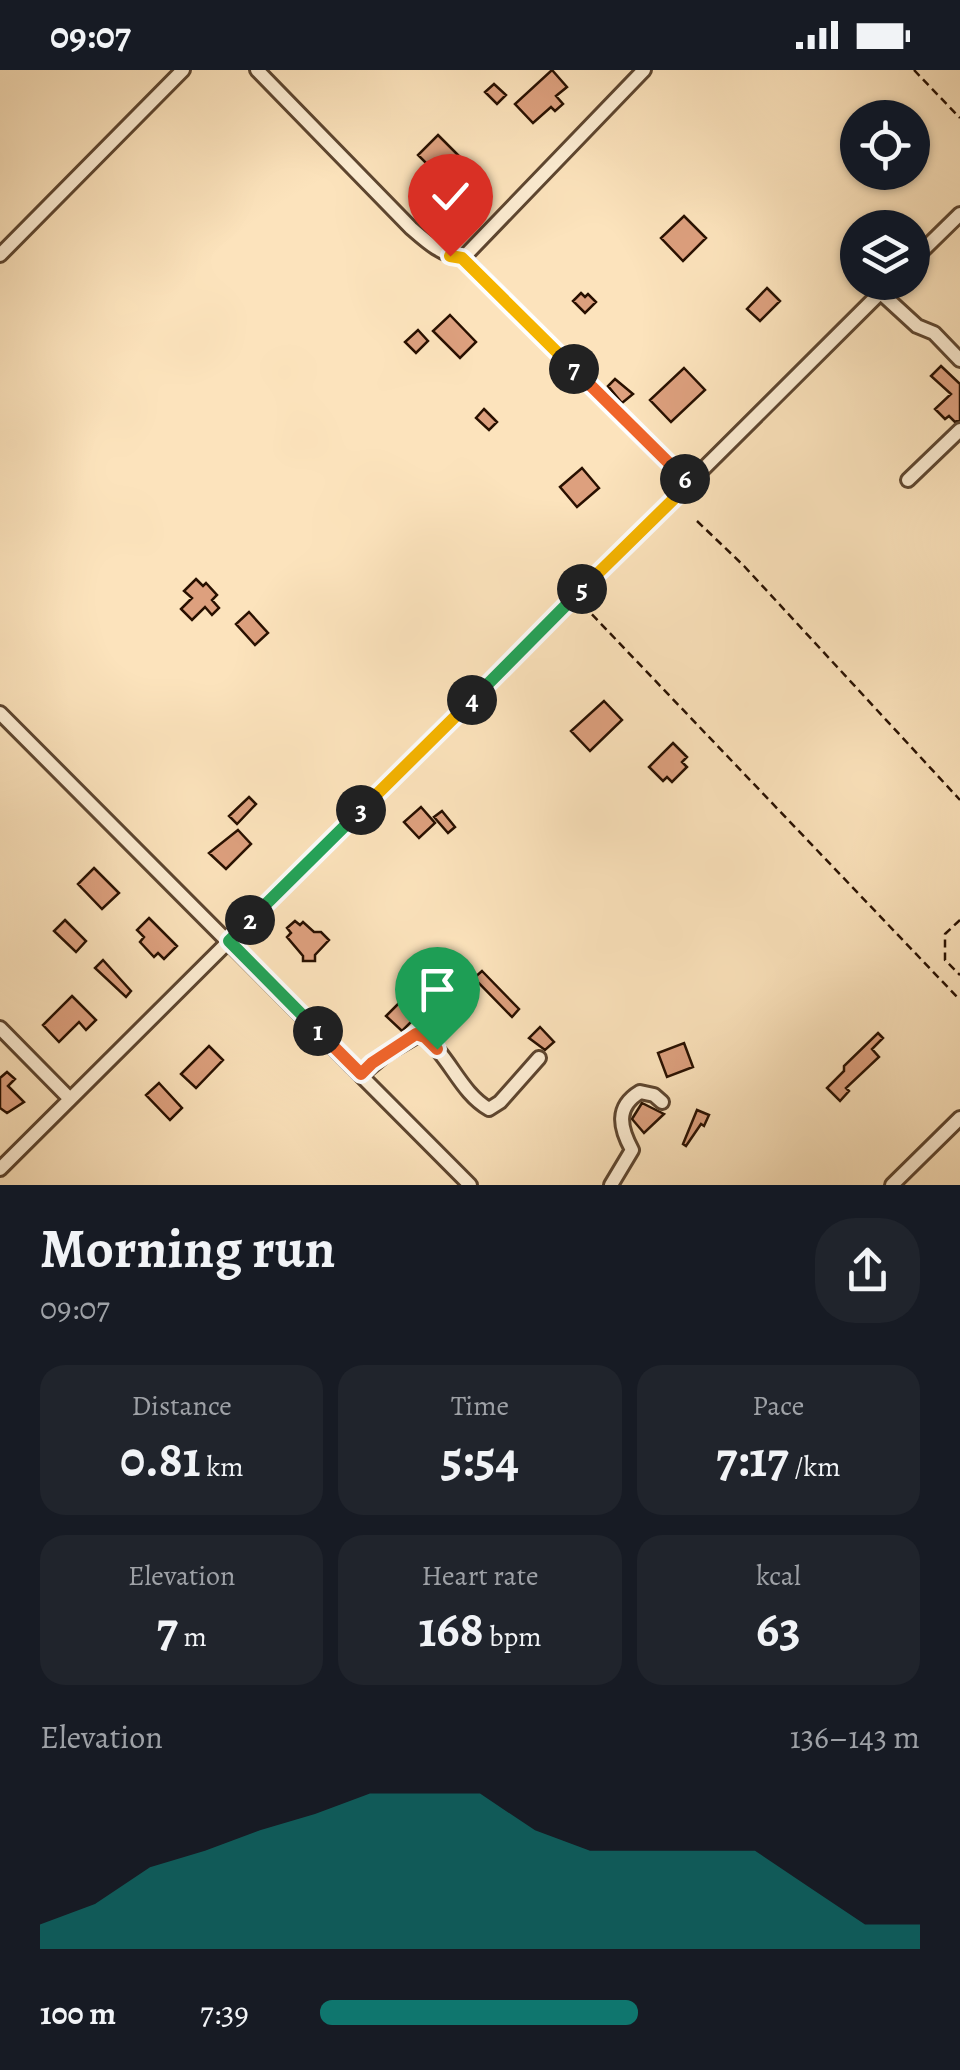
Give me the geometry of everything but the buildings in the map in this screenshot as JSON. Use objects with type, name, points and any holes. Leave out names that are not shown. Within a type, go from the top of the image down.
[{"type":"street","points":[[0,255],[183,70]]},
{"type":"street","points":[[257,70],[411,228],[434,248],[462,258],[689,484]]},
{"type":"street","points":[[462,258],[644,70]]},
{"type":"street","points":[[930,244],[960,214]]},
{"type":"street","points":[[0,1169],[874,300]]},
{"type":"street","points":[[895,300],[916,326],[934,333],[960,360]]},
{"type":"street","points":[[908,480],[960,430]]},
{"type":"street","points":[[0,713],[470,1185]]},
{"type":"street","points":[[0,1028],[70,1099]]},
{"type":"street","points":[[361,1074],[420,1034],[437,1049],[476,1100],[489,1109],[500,1102],[538,1058]]},
{"type":"street","points":[[610,1185],[632,1150],[620,1124],[626,1104],[640,1092],[654,1095],[662,1102]]},
{"type":"street","points":[[892,1185],[960,1118]]},
{"type":"path","points":[[914,70],[960,118]]},
{"type":"path","points":[[697,521],[744,566],[960,800]]},
{"type":"path","points":[[575,596],[960,1000]]},
{"type":"path","points":[[960,920],[945,934],[945,960],[960,974]]},
{"type":"route","points":[[437,1049],[416,1034],[361,1074],[229,941],[689,484],[462,258],[450,256]]}]
